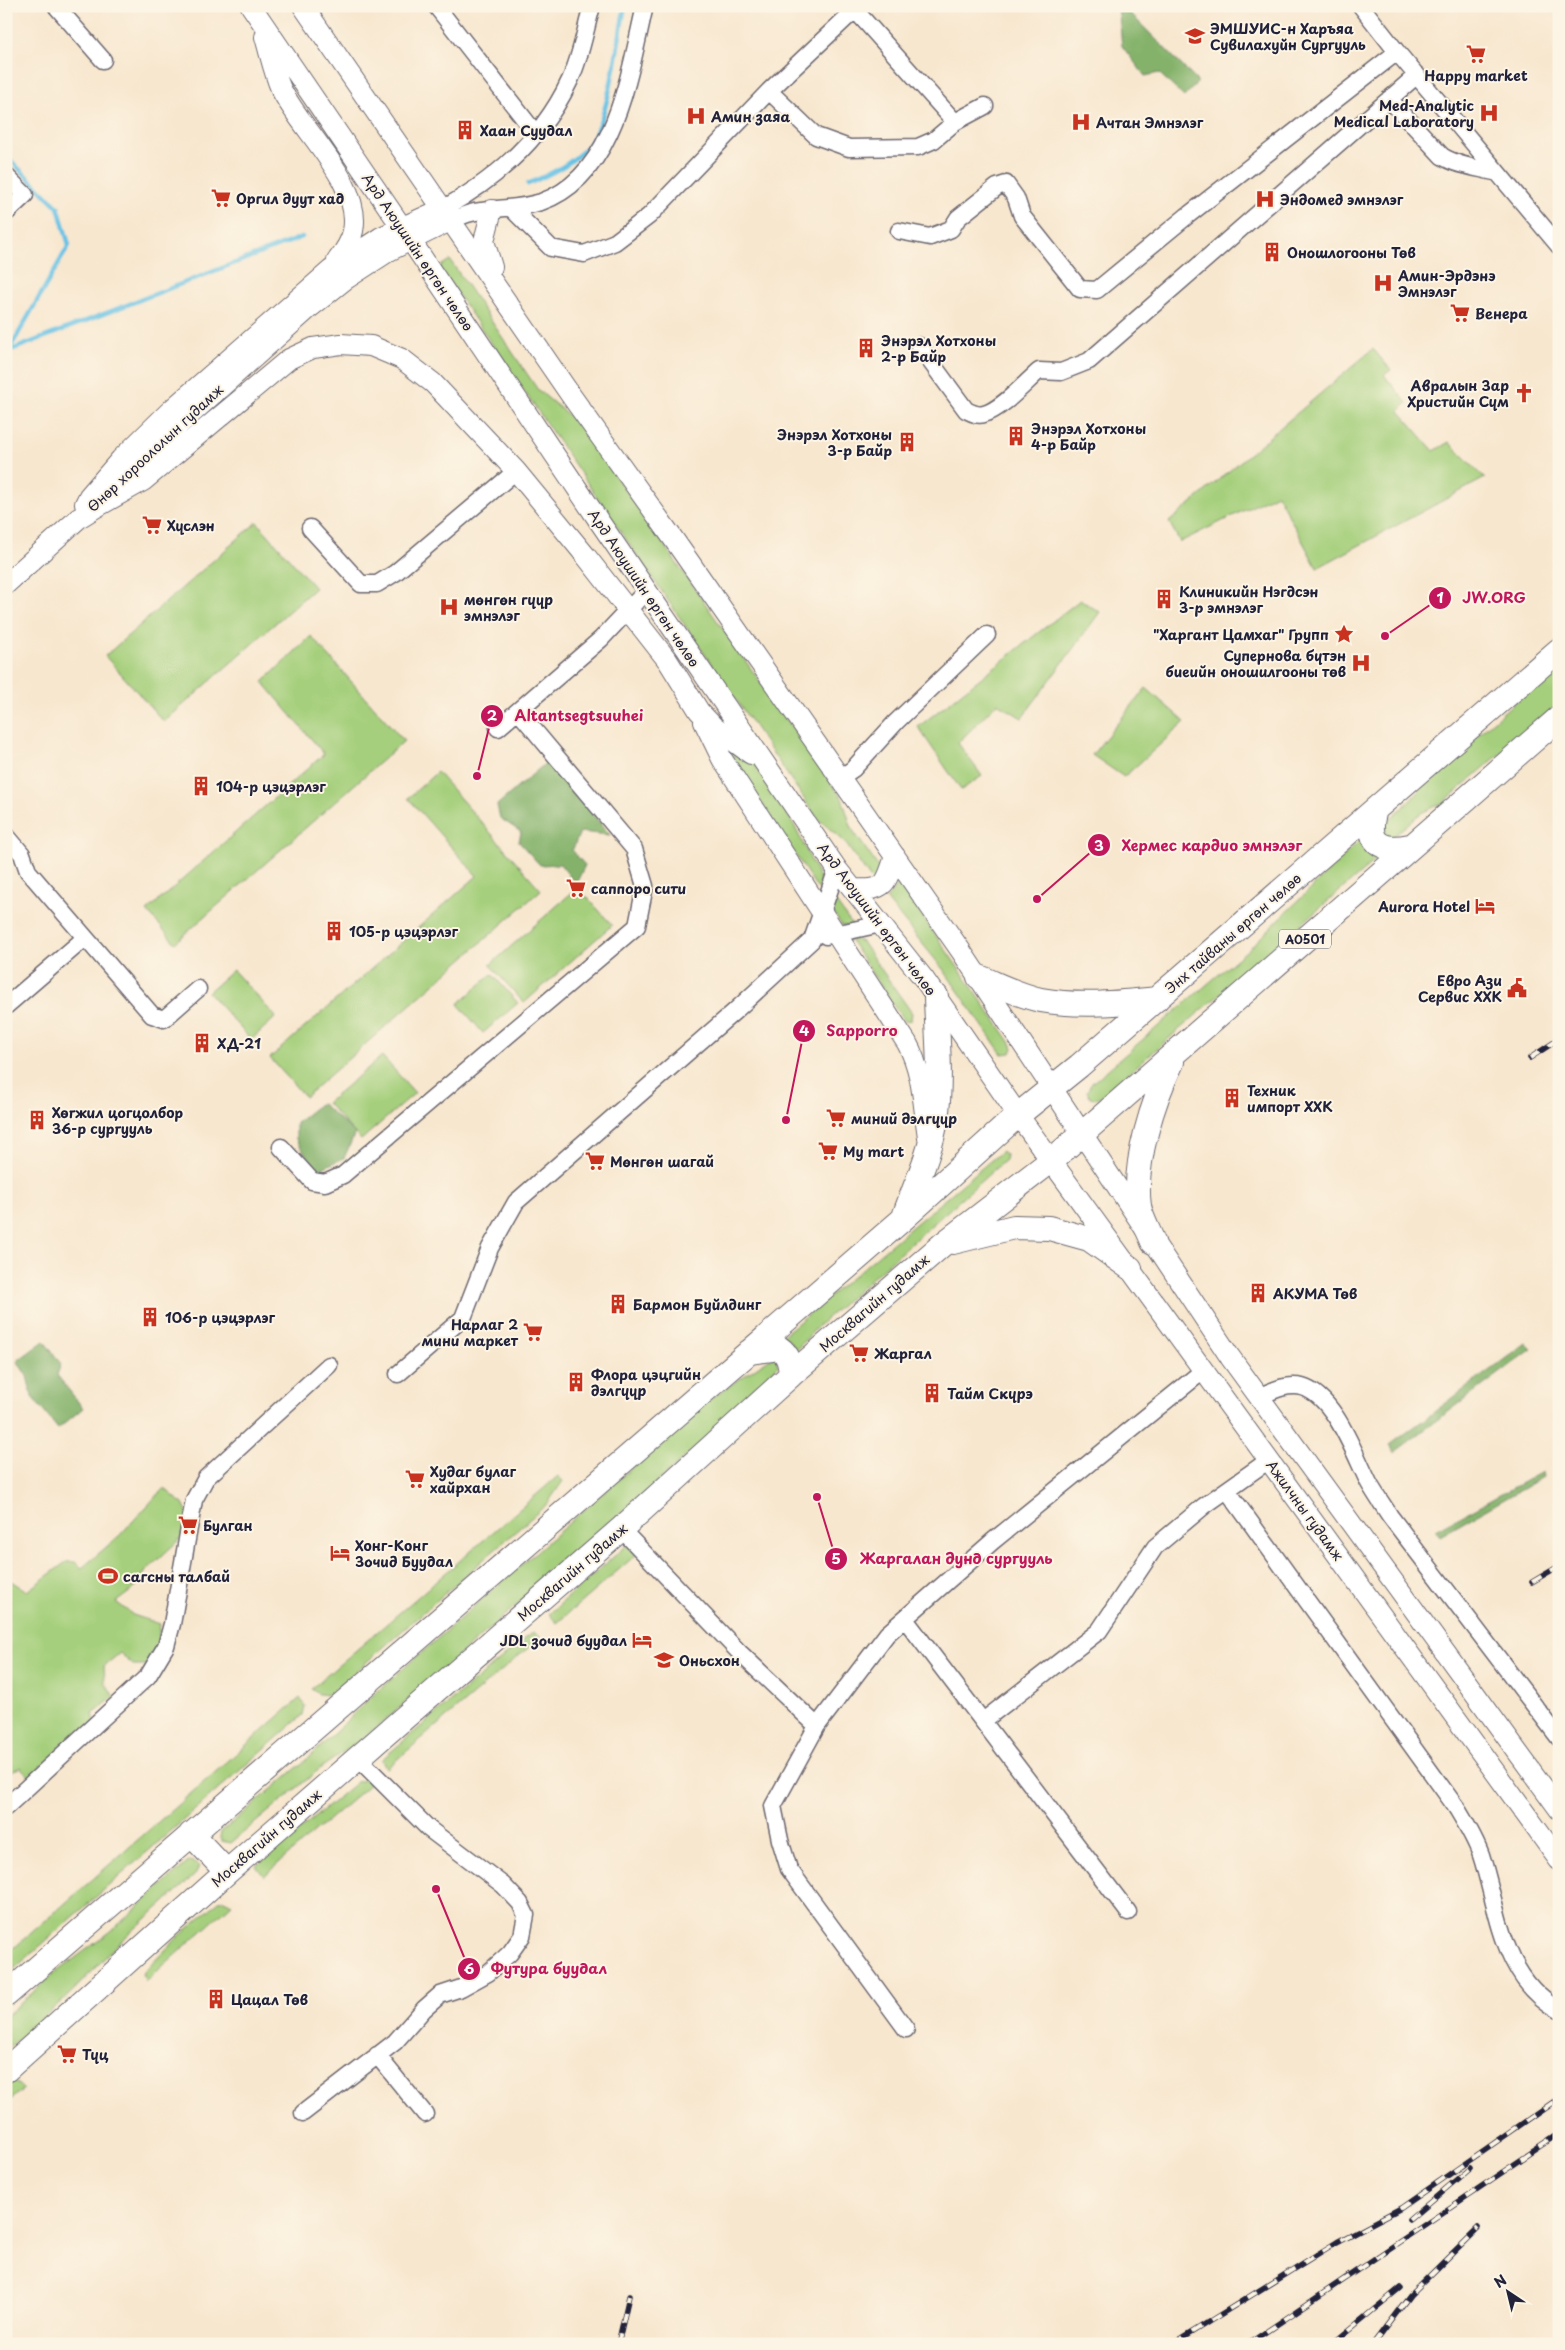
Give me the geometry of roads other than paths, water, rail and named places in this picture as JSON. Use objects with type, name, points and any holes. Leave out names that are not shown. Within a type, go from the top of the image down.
[{"type":"highway","name":"Энх тайваны өргөн чөлөө","points":[[1018,1115],[1052,1090],[1559,650]]},
{"type":"highway","name":"A0501","points":[[1052,1160],[1559,718]]},
{"type":"highway","points":[[1375,810],[1370,828],[1372,837],[1377,843],[1389,848],[1410,846]]},
{"type":"highway","points":[[979,977],[1040,1000],[1081,1004],[1157,999]]},
{"type":"highway","points":[[903,1219],[929,1148],[936,1119],[939,1084],[936,996]]},
{"type":"highway","points":[[1153,1242],[1139,1207],[1140,1167],[1158,1090],[1176,1053]]},
{"type":"highway","points":[[6,1995],[903,1219],[1018,1115]]},
{"type":"highway","name":"Москвагийн гудамж","points":[[6,2070],[227,1872],[621,1529],[791,1375],[942,1245],[1052,1160]]},
{"type":"highway","points":[[942,1245],[1014,1227],[1049,1228],[1089,1239],[1130,1268]]},
{"type":"highway","points":[[749,1352],[779,1348],[786,1352],[790,1363],[791,1375]]},
{"type":"highway","points":[[191,1834],[227,1872]]},
{"type":"main road","points":[[303,6],[502,295],[979,977],[1082,1133]]},
{"type":"main road","points":[[254,11],[281,90],[344,184],[352,205],[353,232],[347,248],[331,270]]},
{"type":"main road","name":"Ард Аюушийн өргөн чөлөө","points":[[254,11],[764,763],[838,869],[936,996],[1018,1115],[1052,1160]]},
{"type":"main road","points":[[502,210],[484,242],[502,295]]},
{"type":"main road","name":"Өнөр хороололын гудамж","points":[[87,513],[89,496],[121,459],[230,357],[331,270],[358,250],[406,233],[448,214]]},
{"type":"main road","name":"Өнөр хороололын гудамж","points":[[87,513],[173,430],[307,310],[406,233]]},
{"type":"main road","points":[[6,584],[87,513],[143,481],[288,359],[314,348],[341,344],[371,346],[402,359],[433,383],[516,471],[668,662],[699,711],[722,758],[916,1059],[921,1081],[929,1148]]},
{"type":"main road","points":[[699,711],[714,727],[764,763]]},
{"type":"main road","points":[[854,889],[874,890],[880,887],[889,876],[894,856]]},
{"type":"main road","name":"Ажилчны гудамж","points":[[1082,1133],[1258,1397],[1559,1809]]},
{"type":"main road","name":"Ажилчны гудамж","points":[[1052,1160],[1559,1860]]},
{"type":"street","points":[[56,6],[103,60]]},
{"type":"street","points":[[436,6],[536,134]]},
{"type":"street","points":[[448,214],[497,172],[536,134],[571,78],[592,6]]},
{"type":"street","points":[[448,214],[502,210],[542,201],[569,185],[591,166],[603,147],[624,91],[645,6]]},
{"type":"street","points":[[1361,6],[1397,52],[1559,246]]},
{"type":"street","points":[[502,210],[551,248],[584,254],[615,242],[649,216],[768,91],[857,8],[955,122]]},
{"type":"street","points":[[899,231],[930,237],[951,229],[965,213],[997,187],[1006,184],[1016,198],[1022,216],[1080,289],[1098,290],[1180,222],[1397,52]]},
{"type":"street","points":[[919,346],[966,410],[974,415],[993,410],[1040,370],[1061,372],[1089,361],[1417,75]]},
{"type":"street","points":[[768,91],[816,136],[849,148],[918,147],[934,140],[955,122],[986,106]]},
{"type":"street","points":[[1389,99],[1442,156],[1452,163],[1463,163],[1498,173]]},
{"type":"street","points":[[6,176],[25,195],[6,214]]},
{"type":"street","points":[[310,528],[361,584],[377,584],[395,573],[516,471]]},
{"type":"street","points":[[498,728],[601,639],[646,591]]},
{"type":"street","points":[[840,778],[853,769],[896,722],[988,636]]},
{"type":"street","points":[[281,1147],[312,1181],[325,1183],[343,1175],[636,926],[644,886],[634,849],[518,711]]},
{"type":"street","points":[[6,836],[22,854],[28,871],[152,1015],[164,1019],[198,989]]},
{"type":"street","points":[[398,1374],[463,1318],[490,1248],[516,1202],[748,999],[812,940],[838,869]]},
{"type":"street","points":[[812,940],[881,924]]},
{"type":"street","points":[[6,1006],[85,938]]},
{"type":"street","points":[[6,1807],[148,1676],[168,1639],[194,1500],[206,1478],[329,1365]]},
{"type":"street","points":[[906,2030],[789,1869],[780,1840],[773,1806],[817,1726],[887,1634],[993,1541],[1204,1370]]},
{"type":"street","points":[[1258,1397],[1286,1386],[1304,1387],[1329,1408],[1334,1414],[1369,1483],[1390,1516],[1559,1738]]},
{"type":"street","points":[[983,1722],[1099,1631],[1155,1547],[1227,1490],[1269,1460]]},
{"type":"street","points":[[1227,1490],[1456,1807],[1470,1830],[1481,1854],[1503,1939],[1513,1961],[1526,1982],[1542,1999],[1559,2010]]},
{"type":"street","points":[[621,1529],[740,1653],[817,1726]]},
{"type":"street","points":[[906,1619],[1128,1912]]},
{"type":"street","points":[[303,2113],[395,2042],[424,2010],[440,1996],[461,1988],[488,1973],[510,1953],[522,1936],[526,1915],[520,1903],[502,1885],[429,1829],[358,1758]]},
{"type":"street","points":[[378,2055],[425,2114]]},
{"type":"waterway","points":[[528,184],[552,173],[574,159],[587,147],[595,135],[612,80],[625,6]]},
{"type":"waterway","points":[[6,156],[58,207],[69,245],[9,350]]},
{"type":"waterway","points":[[6,352],[302,237]]},
{"type":"railway","points":[[1530,1058],[1559,1039]]},
{"type":"railway","points":[[1532,1582],[1559,1566]]},
{"type":"railway","points":[[1173,2344],[1337,2242],[1401,2208],[1559,2098]]},
{"type":"railway","points":[[1248,2344],[1559,2134]]},
{"type":"railway","points":[[1409,2220],[1470,2168]]},
{"type":"railway","points":[[1373,2344],[1410,2295],[1478,2228]]},
{"type":"railway","points":[[1332,2344],[1400,2288]]},
{"type":"railway","points":[[618,2344],[629,2296]]},
{"type":"place","name":"ЭМШУИС-н Харъяа Сувилахуйн Сургууль","points":[[1195,36]]},
{"type":"place","name":"Happy market","points":[[1476,54]]},
{"type":"place","name":"Med-Analytic Medical Laboratory","points":[[1489,113]]},
{"type":"place","name":"Амин заяа","points":[[696,116]]},
{"type":"place","name":"Ачтан Эмнэлэг","points":[[1081,122]]},
{"type":"place","name":"Хаан Суудал","points":[[465,130]]},
{"type":"place","name":"Оргил дуут хад","points":[[221,198]]},
{"type":"place","name":"Эндомед эмнэлэг","points":[[1265,199]]},
{"type":"place","name":"Оношлогооны Төв","points":[[1272,252]]},
{"type":"place","name":"Амин-Эрдэнэ Эмнэлэг","points":[[1383,283]]},
{"type":"place","name":"Венера","points":[[1460,313]]},
{"type":"place","name":"Энэрэл Хотхоны 2-р Байр","points":[[866,348]]},
{"type":"place","name":"Авралын 3ар Христийн Сүм","points":[[1524,393]]},
{"type":"place","name":"Энэрэл Хотхоны 4-р Байр","points":[[1016,436]]},
{"type":"place","name":"Энэрэл Хотхоны 3-р Байр","points":[[907,442]]},
{"type":"place","name":"Хүслэн","points":[[152,525]]},
{"type":"place","name":"Клиникийн Нэгдсэн 3-р эмнэлэг","points":[[1164,599]]},
{"type":"place","name":"мөнгөн гүүр эмнэлэг","points":[[449,607]]},
{"type":"place","name":"\"Харгант Цамхаг\" Групп","points":[[1344,634]]},
{"type":"place","name":"JW.ORG","points":[[1385,636]]},
{"type":"place","name":"Супернова бүтэн биеийн оношилгооны төв","points":[[1361,663]]},
{"type":"place","name":"Altantsegtsuuhei","points":[[477,776]]},
{"type":"place","name":"104-р цэцэрлэг","points":[[201,786]]},
{"type":"place","name":"саппоро сити","points":[[576,888]]},
{"type":"place","name":"Хермес кардио эмнэлэг","points":[[1037,899]]},
{"type":"place","name":"Aurora Hotel","points":[[1485,906]]},
{"type":"place","name":"105-р цэцэрлэг","points":[[334,931]]},
{"type":"place","name":"Евро Ази Сервис ХХК","points":[[1517,988]]},
{"type":"place","name":"ХД-21","points":[[202,1043]]},
{"type":"place","name":"Техник импорт ХХК","points":[[1232,1098]]},
{"type":"place","name":"миний дэлгүүр","points":[[836,1118]]},
{"type":"place","name":"Хөгжил цогцолбор 36-р сургууль","points":[[37,1120]]},
{"type":"place","name":"Sapporro","points":[[786,1120]]},
{"type":"place","name":"My mart","points":[[828,1151]]},
{"type":"place","name":"Мөнгөн шагай","points":[[595,1161]]},
{"type":"place","name":"АКУМА Төв","points":[[1258,1293]]},
{"type":"place","name":"Бармон Буйлдинг","points":[[618,1304]]},
{"type":"place","name":"106-р цэцэрлэг","points":[[150,1317]]},
{"type":"place","name":"Нарлаг 2 мини маркет","points":[[533,1332]]},
{"type":"place","name":"Жаргал","points":[[859,1353]]},
{"type":"place","name":"Флора цэцгийн дэлгүүр","points":[[576,1382]]},
{"type":"place","name":"Тайм Скүрэ","points":[[932,1393]]},
{"type":"place","name":"Худаг булаг хайрхан","points":[[415,1479]]},
{"type":"place","name":"Жаргалан дунд сургууль","points":[[817,1497]]},
{"type":"place","name":"Булган","points":[[188,1525]]},
{"type":"place","name":"Хонг-Kонг 3очид Буудал","points":[[340,1553]]},
{"type":"place","name":"сагсны талбай","points":[[108,1576]]},
{"type":"place","name":"JDL зочид буудал","points":[[642,1640]]},
{"type":"place","name":"Оньсхон","points":[[664,1660]]},
{"type":"place","name":"Футура буудал","points":[[436,1889]]},
{"type":"place","name":"Цацал Төв","points":[[216,1999]]},
{"type":"place","name":"Түц","points":[[67,2054]]}]
